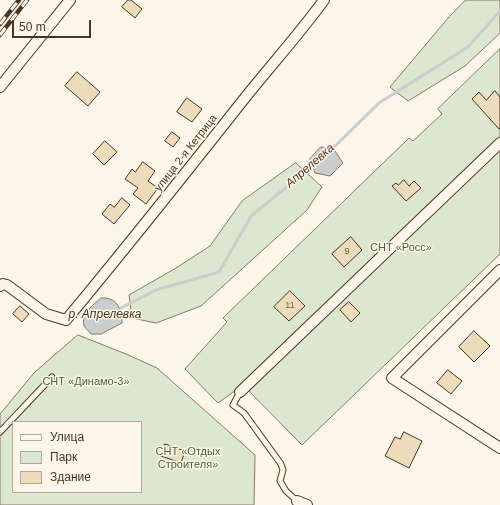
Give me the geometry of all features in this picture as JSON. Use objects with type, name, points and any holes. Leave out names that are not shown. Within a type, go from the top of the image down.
[{"type":"street","points":[[0,88],[70,0]]},
{"type":"street","name":"улица 2-я Кетрица","points":[[0,286],[3,284],[7,285],[46,314],[66,320],[140,231],[257,82],[308,22],[324,0]]},
{"type":"street","points":[[240,392],[500,143]]},
{"type":"street","points":[[500,270],[392,378],[500,448]]},
{"type":"street","points":[[297,501],[308,505]]},
{"type":"lane","points":[[0,432],[52,377]]},
{"type":"lane","points":[[240,392],[234,405],[244,413],[281,464],[283,470],[280,481],[286,491],[297,501]]},
{"type":"green space","points":[[466,0],[500,0],[500,33],[465,66],[408,101],[390,87],[449,17]]},
{"type":"green space","name":"СНТ «Росс»","points":[[500,49],[500,254],[302,445],[243,385],[218,403],[185,369],[227,322],[223,318],[409,138],[413,141],[442,114],[438,109]]},
{"type":"green space","points":[[296,163],[322,187],[307,210],[201,306],[156,323],[132,318],[129,295],[176,268],[210,246],[242,201]]},
{"type":"green space","points":[[78,335],[157,368],[255,455],[254,505],[0,505],[0,414],[34,373]]},
{"type":"water","points":[[321,147],[333,148],[343,163],[330,176],[315,173],[310,159]]},
{"type":"water","name":"р. Апрелевка","points":[[101,298],[111,299],[118,305],[122,323],[101,334],[91,334],[84,326],[83,316]]},
{"type":"building","points":[[128,0],[131,0],[142,9],[135,18],[122,7]]},
{"type":"building","points":[[77,72],[100,92],[88,106],[65,86]]},
{"type":"building","points":[[495,91],[500,97],[499,129],[472,99],[479,92],[486,100]]},
{"type":"building","points":[[187,98],[202,109],[192,122],[177,112]]},
{"type":"building","points":[[172,132],[180,138],[173,147],[165,141]]},
{"type":"building","points":[[105,141],[117,152],[104,165],[93,154]]},
{"type":"building","points":[[143,162],[155,171],[148,181],[158,188],[146,204],[133,194],[138,188],[125,179],[132,169],[135,172]]},
{"type":"building","points":[[404,180],[409,186],[414,181],[421,188],[406,201],[392,186],[396,183],[398,185]]},
{"type":"building","points":[[122,198],[130,205],[114,224],[102,214],[110,204],[114,207]]},
{"type":"building","points":[[351,237],[362,250],[344,267],[332,254]]},
{"type":"building","points":[[290,291],[305,306],[289,321],[274,307]]},
{"type":"building","points":[[349,302],[360,313],[351,322],[340,310]]},
{"type":"building","points":[[20,306],[29,314],[22,322],[13,314]]},
{"type":"building","points":[[474,331],[490,346],[474,362],[459,347]]},
{"type":"building","points":[[448,370],[462,381],[451,394],[437,383]]},
{"type":"building","points":[[404,432],[422,441],[409,468],[385,456],[395,437],[400,439]]},
{"type":"building","points":[[165,444],[185,451],[181,463],[161,456]]},
{"type":"waterway","name":"Апрелевка","points":[[331,150],[379,103],[468,47],[500,11]]},
{"type":"waterway","name":"Апрелевка","points":[[121,308],[156,290],[219,272],[251,216],[315,164]]},
{"type":"railway","points":[[0,24],[19,0]]},
{"type":"railway","points":[[0,35],[27,0]]},
{"type":"park label","name":"СНТ «Динамо-3»","points":[[86,382]]},
{"type":"park label","name":"СНТ «Отдых Строителя»","points":[[188,458]]}]
